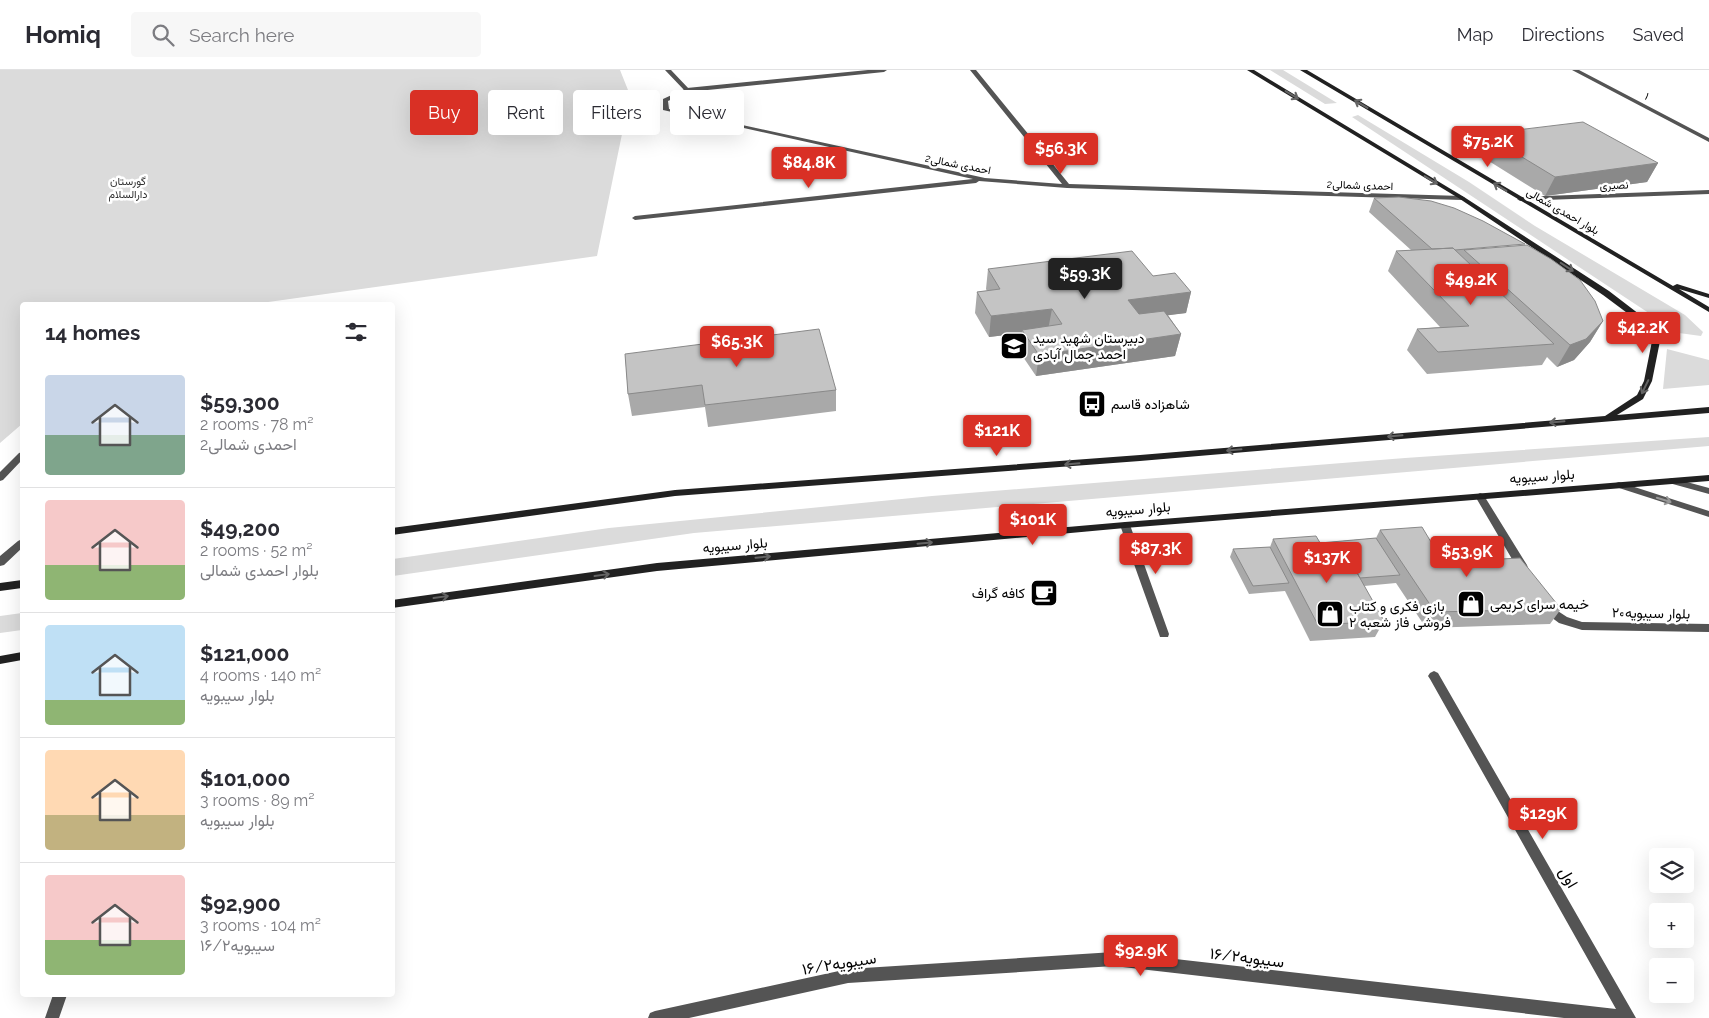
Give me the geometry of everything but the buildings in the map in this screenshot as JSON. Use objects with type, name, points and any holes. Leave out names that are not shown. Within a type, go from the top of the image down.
[{"type":"main road","points":[[1250,70],[1462,198],[1606,292],[1649,326],[1656,341],[1648,381],[1640,397],[1606,418]]},
{"type":"main road","name":"بلوار احمدی شمالی","points":[[1303,70],[1709,310]]},
{"type":"main road","points":[[1664,282],[1709,296]]},
{"type":"main road","points":[[395,532],[675,493],[1140,458],[1709,410]]},
{"type":"main road","name":"بلوار سیبویه","points":[[395,604],[657,567],[1125,525],[1709,478]]},
{"type":"main road","points":[[0,587],[20,584]]},
{"type":"main road","points":[[0,660],[20,656]]},
{"type":"street","points":[[668,70],[687,90],[884,70]]},
{"type":"street","points":[[973,70],[1067,186]]},
{"type":"street","name":"۱","points":[[1575,70],[1709,140]]},
{"type":"street","name":"2احمدی شمالی","points":[[670,98],[665,100],[666,110],[670,111]]},
{"type":"street","name":"2احمدی شمالی","points":[[744,127],[984,180],[1067,186],[1462,198]]},
{"type":"street","points":[[635,218],[984,180]]},
{"type":"street","name":"نصیری","points":[[1520,199],[1709,192]]},
{"type":"street","points":[[0,478],[20,457]]},
{"type":"street","points":[[1672,481],[1709,491]]},
{"type":"street","points":[[1618,486],[1709,514]]},
{"type":"street","points":[[1480,496],[1528,576]]},
{"type":"street","points":[[1125,525],[1164,634]]},
{"type":"street","points":[[0,562],[20,545]]},
{"type":"street","name":"بلوار سیبویه۲۰","points":[[1542,600],[1547,608],[1563,620],[1582,626],[1709,628]]},
{"type":"street","name":"اول","points":[[1434,676],[1628,1018]]},
{"type":"street","name":"سیبویه۱۶/۲","points":[[655,1018],[848,976],[1114,959],[1628,1018]]},
{"type":"street","points":[[52,1018],[59,997]]},
{"type":"green space","name":"گورستان دارالسلام","points":[[0,70],[620,70],[628,90],[573,90],[573,135],[622,135],[597,256],[267,302],[20,302],[20,426],[0,443]]},
{"type":"green space","points":[[1270,70],[1283,70],[1337,103],[1325,104]]},
{"type":"green space","points":[[1358,115],[1469,182],[1535,226],[1685,315],[1703,332],[1701,336],[1679,333],[1352,117]]},
{"type":"green space","points":[[1667,349],[1709,360],[1709,385],[1663,389]]},
{"type":"green space","points":[[1709,437],[1709,446],[694,533],[395,576],[395,559],[609,528],[932,496],[1405,458]]},
{"type":"green space","points":[[20,613],[20,630],[0,633],[0,616]]},
{"type":"place","name":"دبیرستان شهید سید احمد جمال آبادی","points":[[1014,346]]},
{"type":"place","name":"شاهزاده قاسم","points":[[1092,404]]},
{"type":"place","name":"کافه گراف","points":[[1044,593]]},
{"type":"place","name":"خیمه سرای کریمی","points":[[1471,604]]},
{"type":"place","name":"بازی فکری و کتاب فروشی فاز شعبه ۲","points":[[1330,614]]}]
